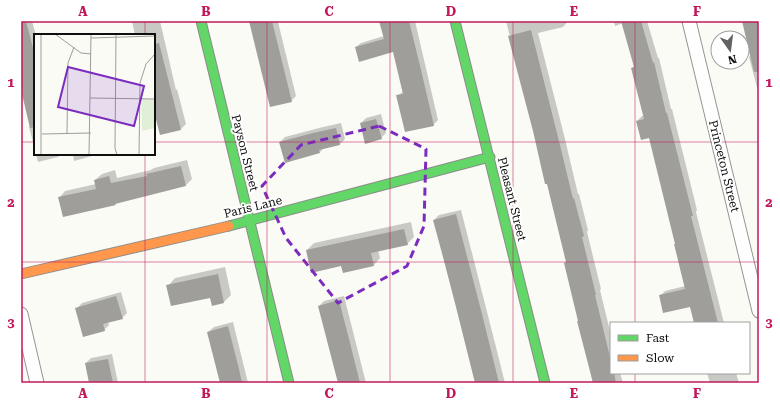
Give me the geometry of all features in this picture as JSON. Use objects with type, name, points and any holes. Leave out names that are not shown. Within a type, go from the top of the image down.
[{"type":"street","name":"Payson Street","points":[[201,21],[289,383]]},
{"type":"street","name":"Pleasant Street","points":[[455,21],[545,383]]},
{"type":"street","name":"Princeton Street","points":[[689,21],[759,311]]},
{"type":"street","name":"Paris Lane","points":[[21,274],[250,221],[490,158]]},
{"type":"street","points":[[21,314],[37,383]]},
{"type":"highlighted area","points":[[379,126],[426,149],[424,226],[407,266],[338,303],[286,238],[262,186],[301,145]]},
{"type":"building","points":[[21,21],[26,21],[34,52],[34,127],[30,128],[21,90]]},
{"type":"building","points":[[249,21],[272,21],[292,102],[270,107]]},
{"type":"building","points":[[379,21],[409,21],[434,126],[405,132],[396,95],[403,94],[393,52],[359,62],[355,47],[384,39]]},
{"type":"building","points":[[621,21],[641,21],[653,63],[654,62],[693,216],[691,216],[718,322],[694,322],[690,307],[663,313],[659,295],[685,289],[649,138],[641,140],[636,121],[644,119],[631,68],[634,67]]},
{"type":"building","points":[[742,21],[759,21],[759,72],[754,72],[750,55],[750,30],[744,30]]},
{"type":"building","points":[[531,30],[573,199],[574,198],[584,236],[582,237],[610,358],[610,374],[614,374],[616,383],[593,383],[577,321],[564,263],[566,262],[547,184],[545,184],[533,131],[508,36]]},
{"type":"building","points":[[159,43],[181,130],[160,135],[155,116],[155,44]]},
{"type":"building","points":[[376,119],[382,139],[365,144],[360,123]]},
{"type":"building","points":[[336,128],[340,145],[319,150],[320,153],[285,163],[279,142]]},
{"type":"building","points":[[181,166],[186,186],[115,204],[116,205],[63,217],[58,197],[96,189],[94,180],[109,176],[111,183],[147,176],[146,174]]},
{"type":"building","points":[[456,214],[499,383],[475,383],[433,220]]},
{"type":"building","points":[[404,229],[408,245],[371,253],[374,266],[343,273],[341,266],[311,273],[306,250]]},
{"type":"building","points":[[218,274],[224,303],[212,306],[210,298],[171,306],[166,285]]},
{"type":"building","points":[[116,296],[123,319],[103,324],[105,331],[83,337],[75,308]]},
{"type":"building","points":[[339,300],[360,383],[338,383],[318,306]]},
{"type":"building","points":[[228,326],[242,383],[220,383],[207,332]]},
{"type":"building","points":[[108,359],[113,383],[89,383],[85,363]]},
{"type":"traffic: fast","points":[[201,21],[289,383]]},
{"type":"traffic: fast","points":[[455,21],[545,383]]},
{"type":"traffic: fast","points":[[229,226],[490,157]]},
{"type":"traffic: slow","points":[[21,274],[229,226]]}]
